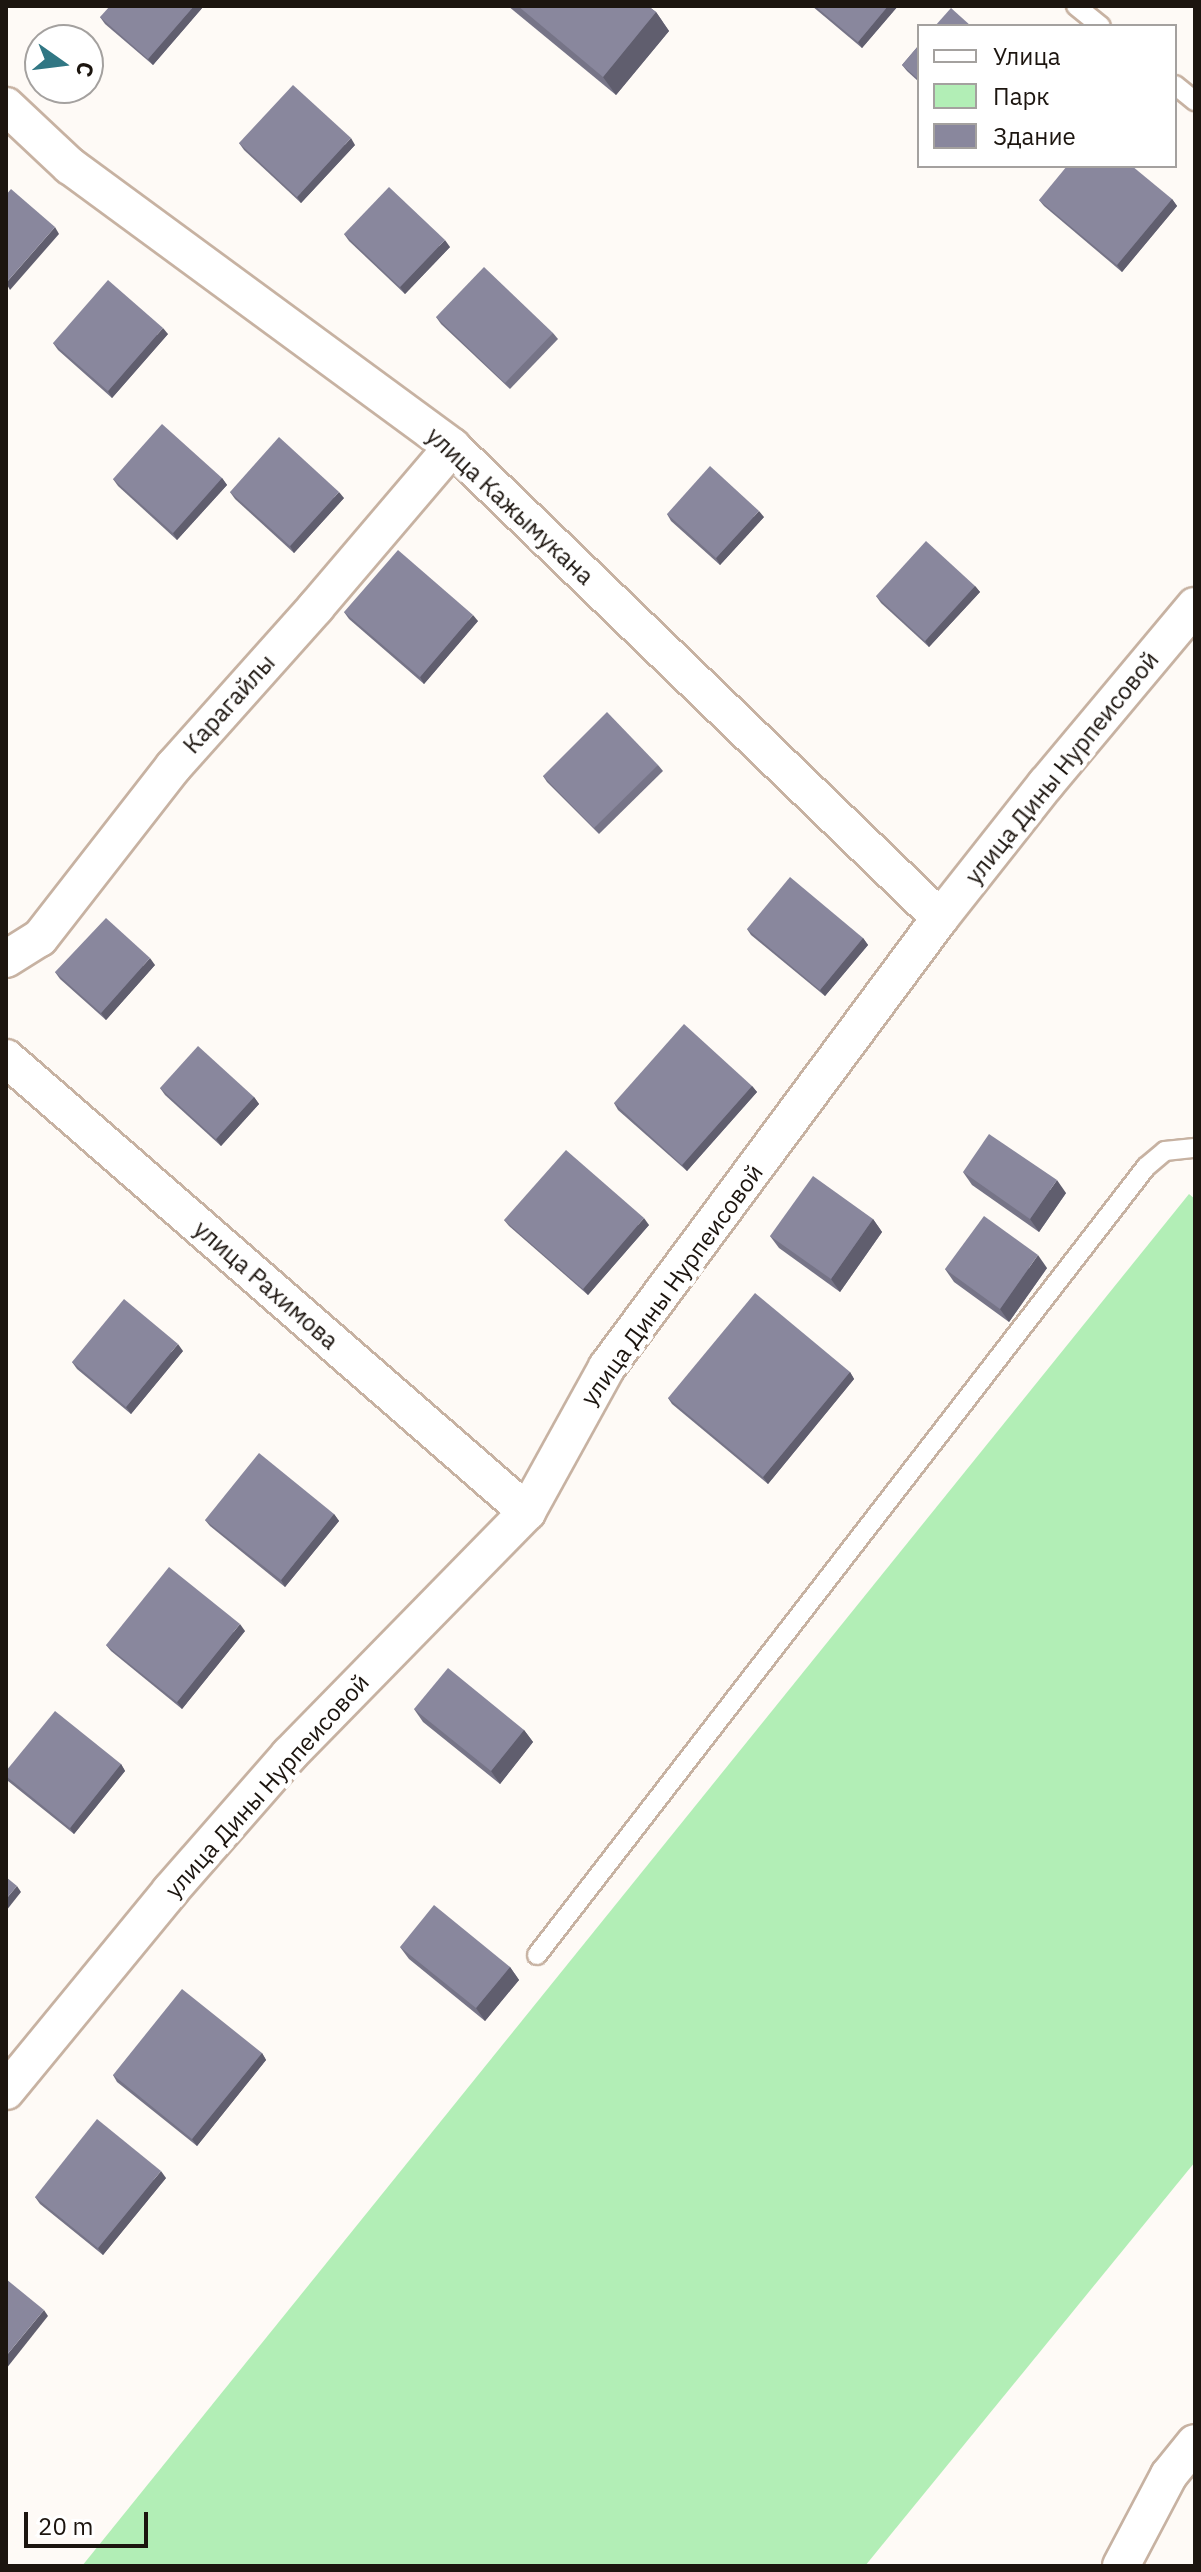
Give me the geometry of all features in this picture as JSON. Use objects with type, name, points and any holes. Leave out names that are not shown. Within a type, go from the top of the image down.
[{"type":"street","name":"улица Кажымукана","points":[[6,106],[70,166],[452,447],[940,918]]},
{"type":"street","name":"Карагайлы","points":[[6,959],[40,938],[174,766],[316,607],[452,447]]},
{"type":"street","name":"улица Дины Нурпеисовой","points":[[6,2091],[170,1891],[289,1755],[527,1512],[607,1367],[940,918],[1195,606]]},
{"type":"street","name":"улица Рахимова","points":[[6,1058],[527,1512]]},
{"type":"street","points":[[1121,2566],[1169,2475],[1195,2443]]},
{"type":"lane","points":[[1076,6],[1098,24]]},
{"type":"lane","points":[[1177,87],[1195,101]]},
{"type":"lane","points":[[537,1955],[1146,1167],[1165,1151],[1195,1148]]},
{"type":"green space","points":[[1189,1194],[1195,1199],[1195,2162],[865,2566],[82,2566]]},
{"type":"building","points":[[110,6],[194,6],[148,59],[100,17]]},
{"type":"building","points":[[518,6],[648,6],[656,12],[603,77]]},
{"type":"building","points":[[815,6],[888,6],[858,42]]},
{"type":"building","points":[[951,8],[969,24],[937,24]]},
{"type":"building","points":[[917,47],[917,78],[902,65]]},
{"type":"building","points":[[293,85],[351,138],[297,197],[239,143]]},
{"type":"building","points":[[1065,168],[1134,168],[1172,199],[1117,265],[1039,200]]},
{"type":"building","points":[[389,187],[445,240],[400,287],[344,234]]},
{"type":"building","points":[[11,189],[55,227],[6,283],[6,195]]},
{"type":"building","points":[[484,267],[553,333],[505,383],[436,317]]},
{"type":"building","points":[[108,280],[163,328],[108,391],[53,343]]},
{"type":"building","points":[[162,424],[222,478],[173,533],[113,479]]},
{"type":"building","points":[[279,437],[339,492],[290,546],[230,492]]},
{"type":"building","points":[[710,466],[759,511],[716,558],[667,514]]},
{"type":"building","points":[[926,541],[975,586],[925,641],[876,596]]},
{"type":"building","points":[[398,550],[473,615],[420,677],[344,612]]},
{"type":"building","points":[[607,712],[658,765],[594,828],[543,776]]},
{"type":"building","points":[[790,877],[863,938],[820,990],[747,929]]},
{"type":"building","points":[[106,918],[150,958],[101,1013],[55,972]]},
{"type":"building","points":[[684,1024],[752,1086],[682,1165],[614,1103]]},
{"type":"building","points":[[198,1046],[254,1097],[216,1139],[160,1088]]},
{"type":"building","points":[[989,1134],[1057,1180],[1030,1219],[963,1172]]},
{"type":"building","points":[[566,1150],[644,1218],[583,1289],[504,1220]]},
{"type":"building","points":[[813,1176],[873,1219],[831,1279],[770,1236]]},
{"type":"building","points":[[984,1216],[1038,1255],[1000,1309],[945,1269]]},
{"type":"building","points":[[755,1293],[850,1372],[763,1477],[668,1398]]},
{"type":"building","points":[[124,1299],[178,1344],[126,1407],[72,1362]]},
{"type":"building","points":[[259,1453],[334,1514],[281,1580],[205,1520]]},
{"type":"building","points":[[169,1567],[240,1624],[177,1702],[106,1645]]},
{"type":"building","points":[[448,1668],[524,1730],[491,1771],[414,1709]]},
{"type":"building","points":[[55,1711],[121,1764],[70,1828],[6,1776],[6,1771]]},
{"type":"building","points":[[6,1877],[17,1886],[6,1899]]},
{"type":"building","points":[[434,1905],[510,1967],[476,2008],[400,1947]]},
{"type":"building","points":[[182,1989],[262,2053],[192,2139],[113,2075]]},
{"type":"building","points":[[97,2119],[161,2171],[98,2248],[35,2197]]},
{"type":"building","points":[[6,2279],[44,2310],[6,2356]]}]
